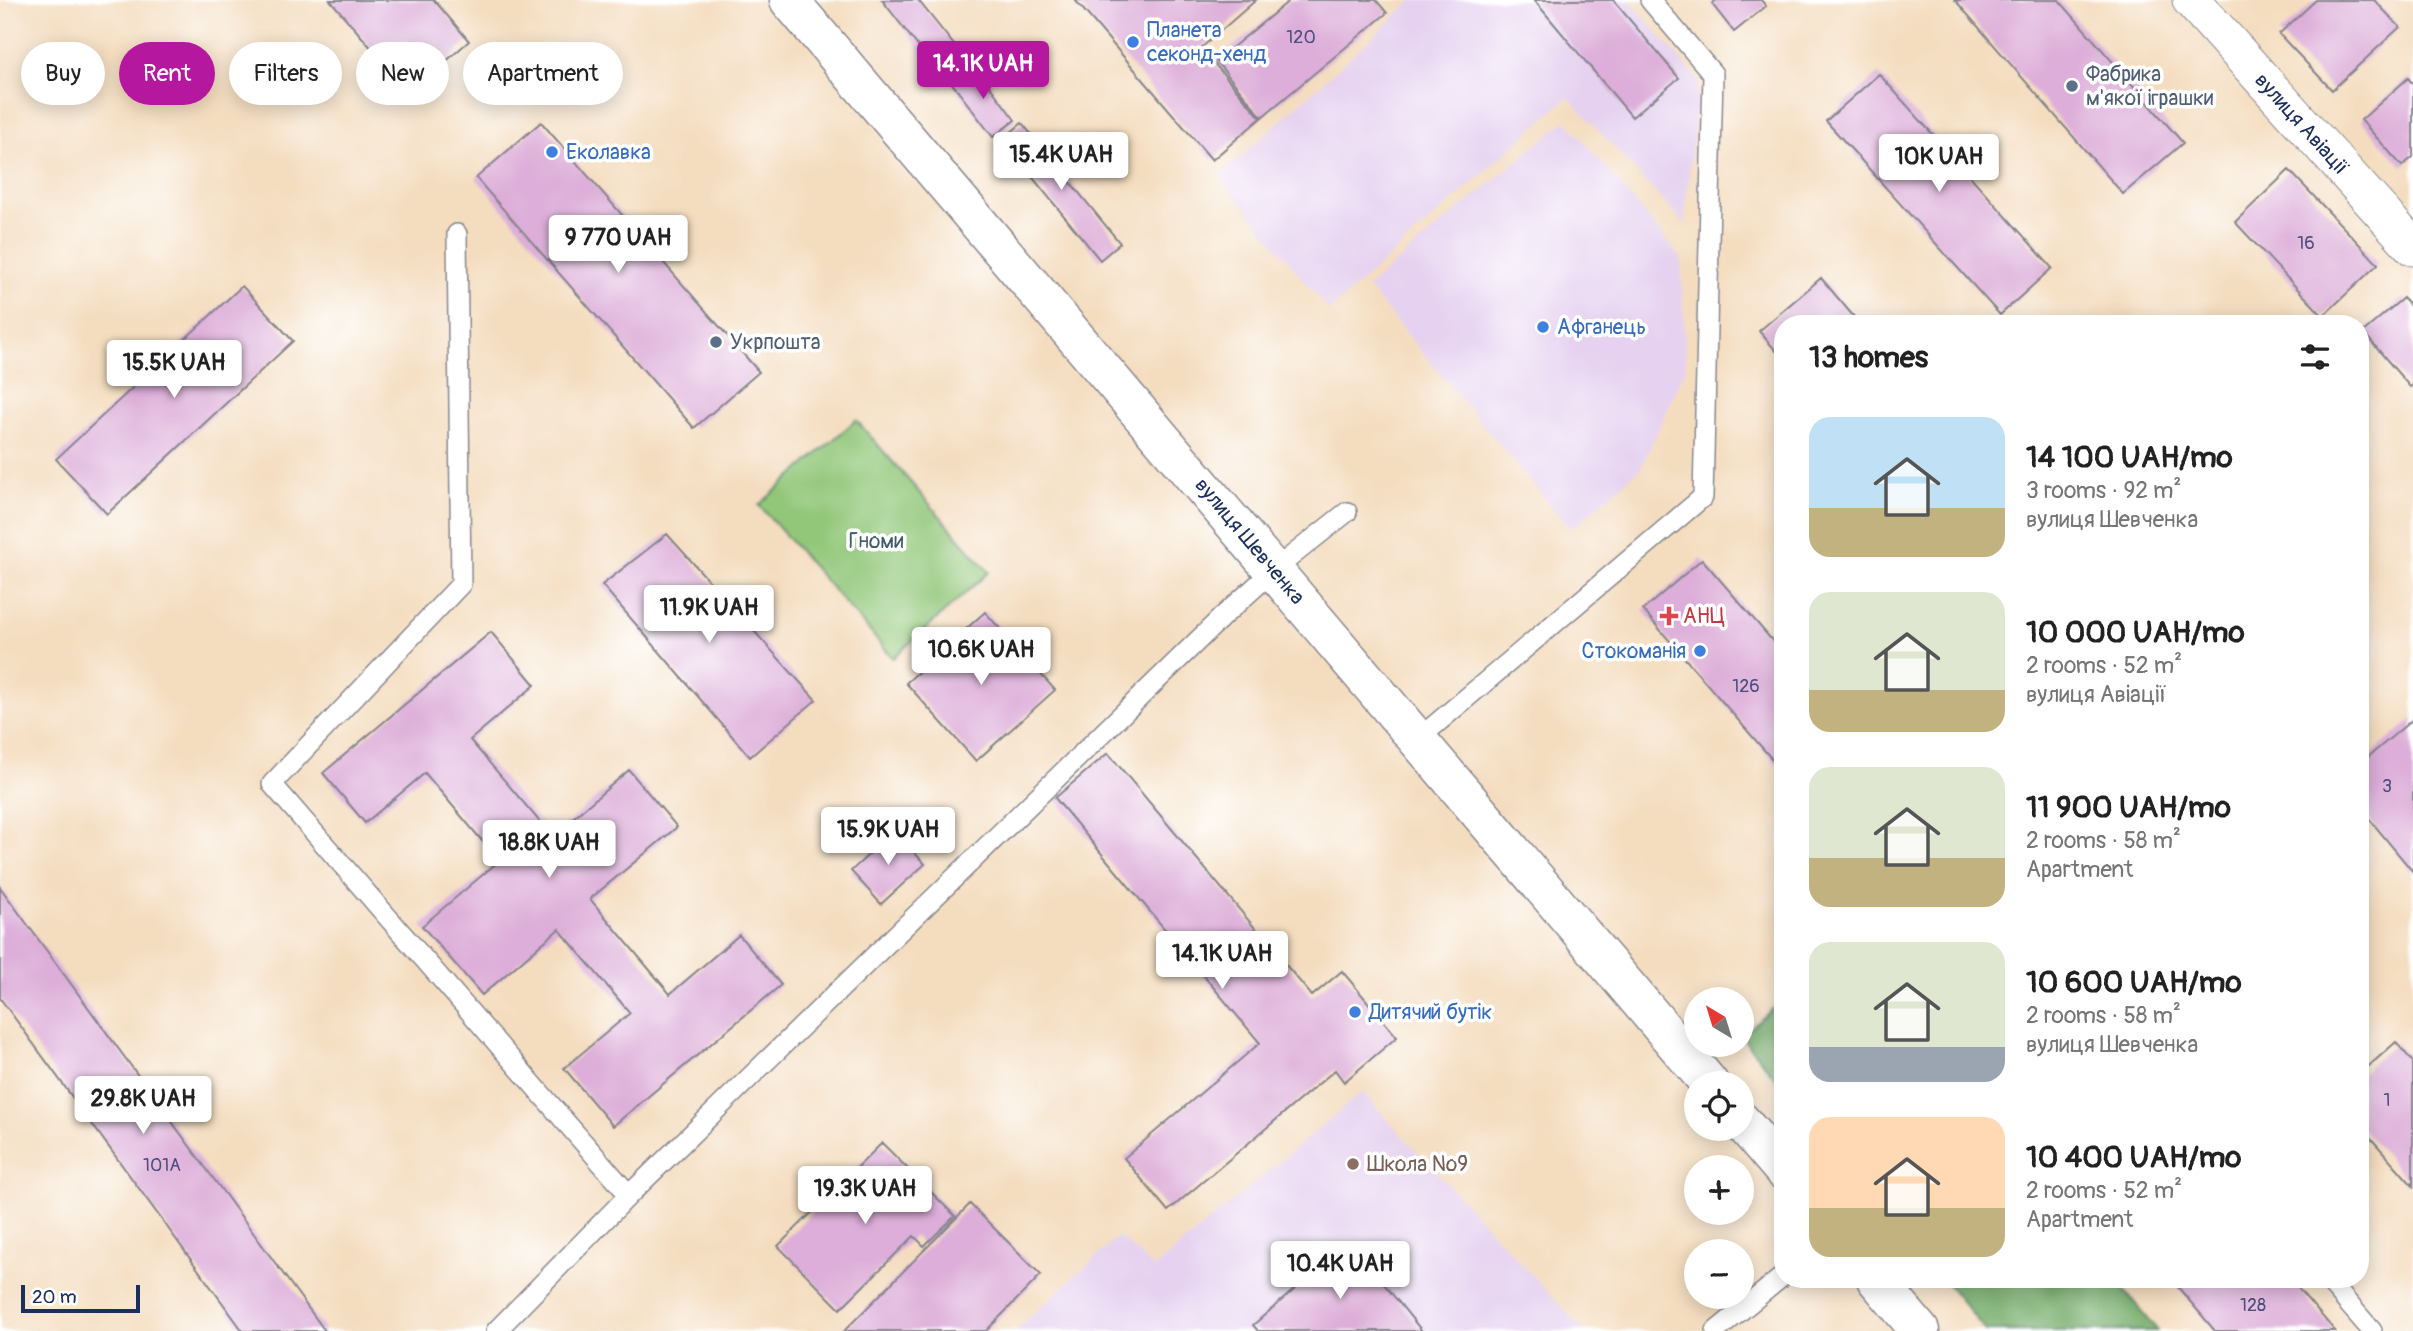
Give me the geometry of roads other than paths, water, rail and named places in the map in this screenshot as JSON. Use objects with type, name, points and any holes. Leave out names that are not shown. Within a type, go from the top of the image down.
[{"type":"main road","name":"вулиця Шевченка","points":[[789,0],[1699,1071]]},
{"type":"main road","points":[[1754,1136],[1774,1160]]},
{"type":"main road","points":[[1884,1288],[1920,1331]]},
{"type":"street","name":"вулиця Авіації","points":[[2191,0],[2413,247]]},
{"type":"lane","points":[[1417,740],[1703,497],[1713,74],[1650,0]]},
{"type":"lane","points":[[457,234],[461,584],[272,784],[629,1195]]},
{"type":"lane","points":[[496,1331],[629,1195],[1223,616],[1274,570],[1347,512]]},
{"type":"lane","points":[[1716,1331],[1774,1283]]},
{"type":"lane","points":[[2335,1288],[2372,1331]]},
{"type":"place","name":"Планета секонд-хенд","points":[[1133,42]]},
{"type":"place","name":"Фабрика м'якої іграшки","points":[[2072,86]]},
{"type":"place","name":"Еколавка","points":[[552,152]]},
{"type":"place","name":"Афганець","points":[[1543,327]]},
{"type":"place","name":"Укрпошта","points":[[716,342]]},
{"type":"place","name":"АНЦ","points":[[1669,616]]},
{"type":"place","name":"Стокоманія","points":[[1700,651]]},
{"type":"place","name":"Дитячий бутік","points":[[1355,1012]]},
{"type":"place","name":"Школа №9","points":[[1353,1164]]},
{"type":"park label","name":"Гноми","points":[[876,541]]}]
